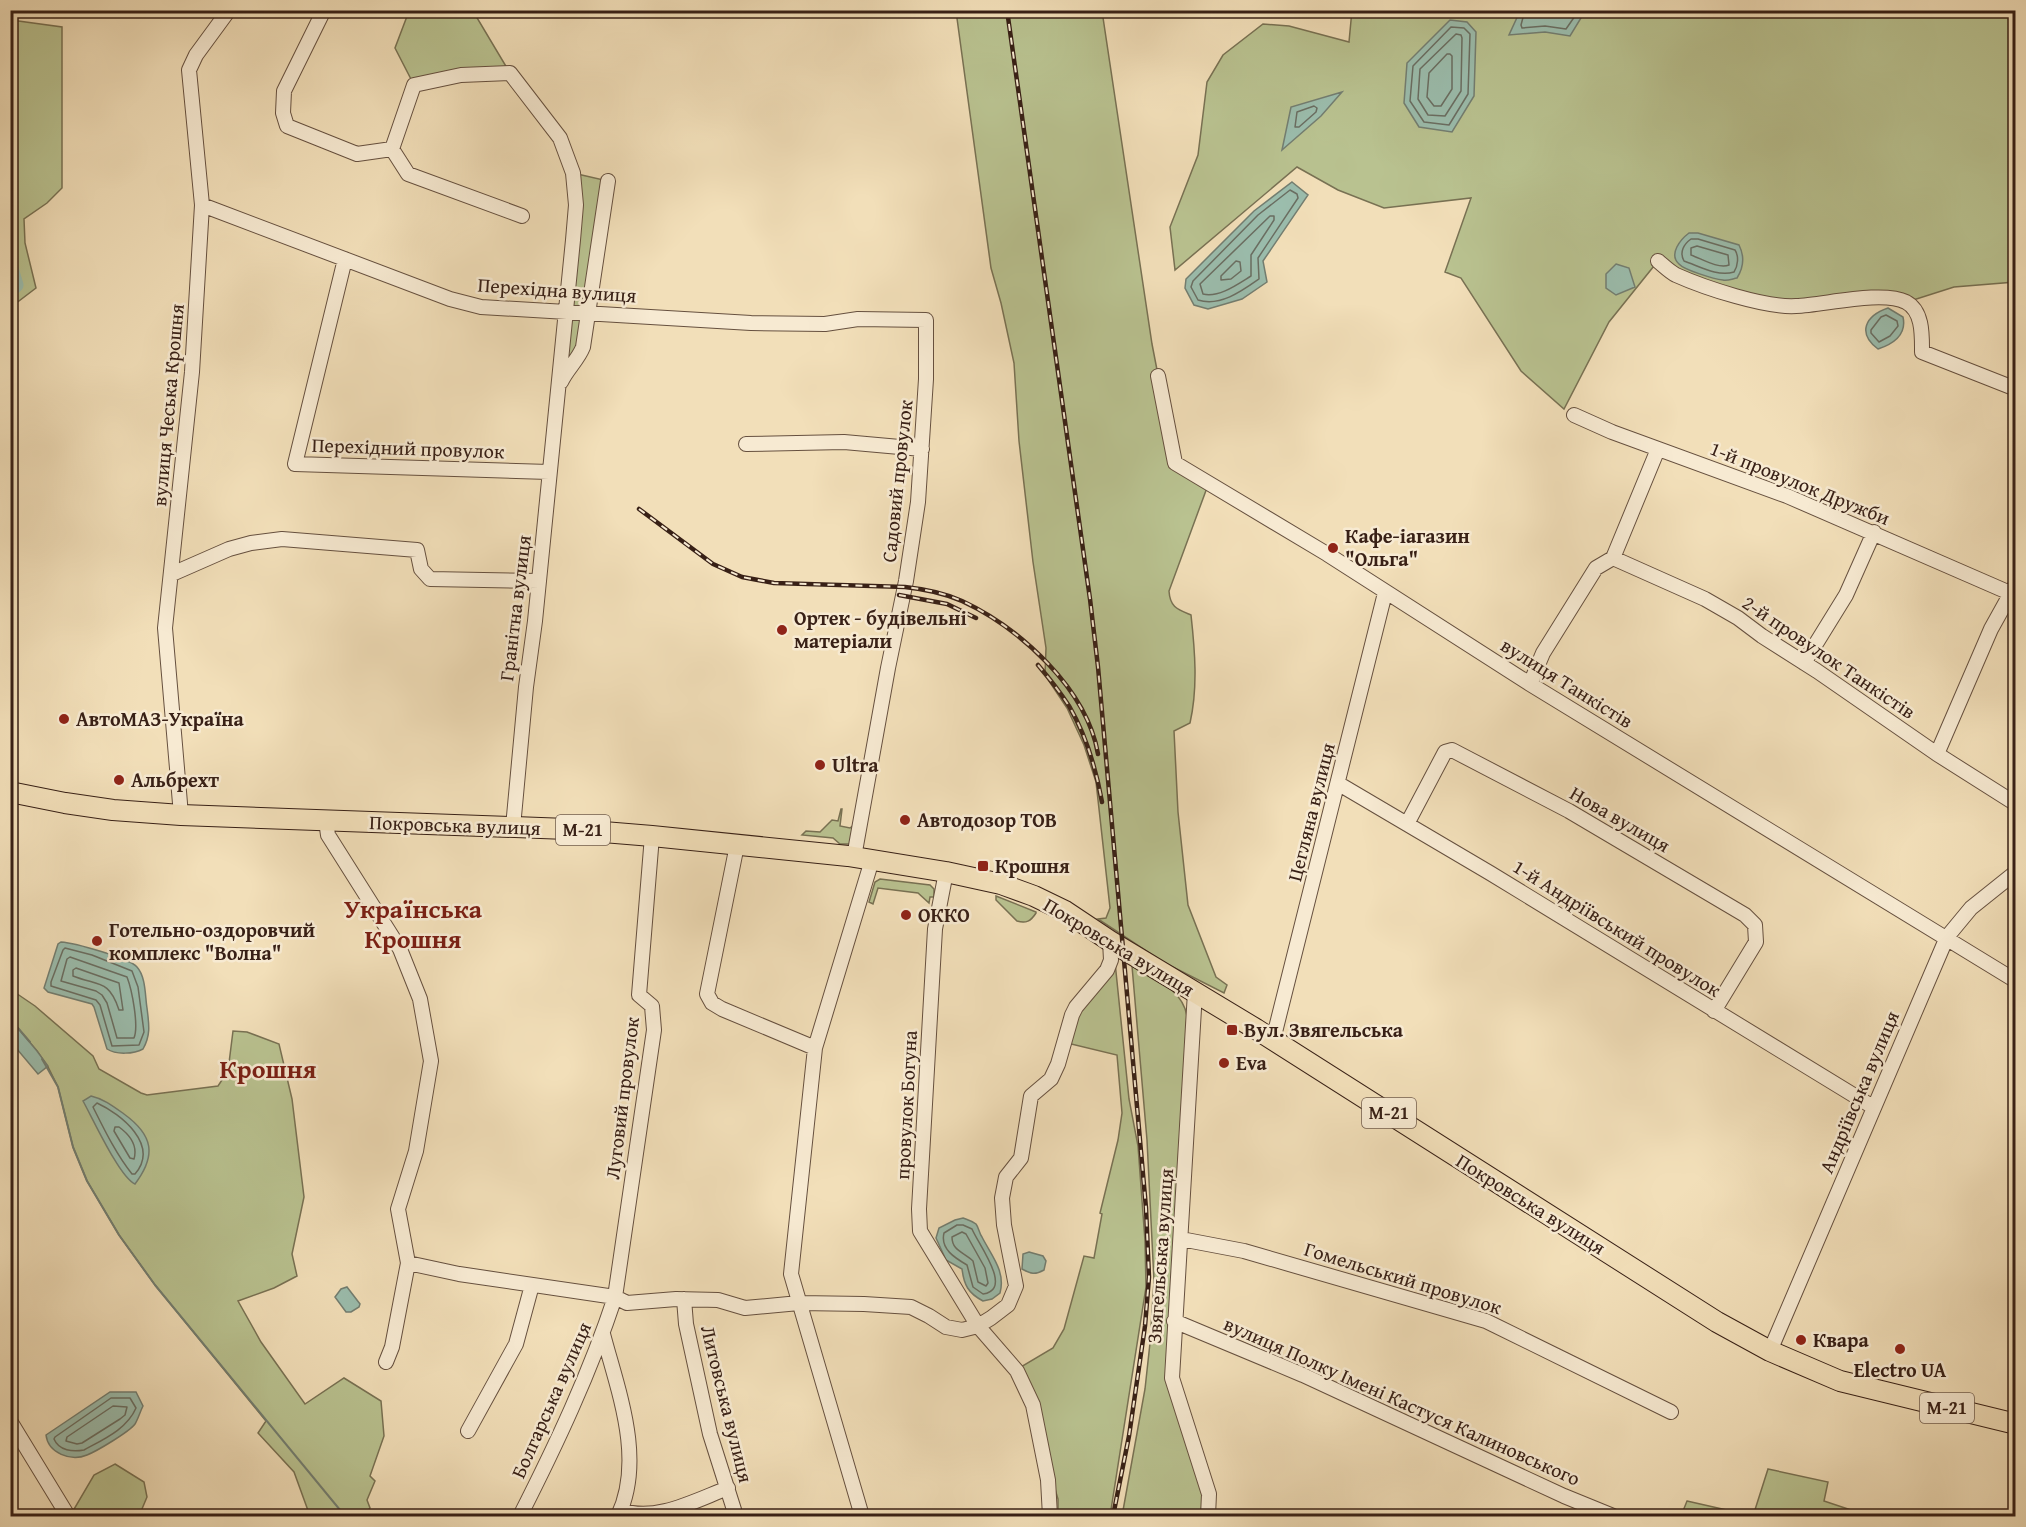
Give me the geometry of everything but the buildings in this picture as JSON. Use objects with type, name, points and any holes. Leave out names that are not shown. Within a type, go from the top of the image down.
[{"type":"highway","name":"Покровська вулиця","points":[[10,792],[44,800],[113,810],[181,815],[513,827],[652,836],[863,859],[946,872],[1002,884],[1065,911],[1717,1322],[1770,1351],[1840,1380],[2016,1424]]},
{"type":"street","name":"вулиця Чеська Крошня","points":[[181,815],[165,628],[192,372],[202,205],[189,70],[196,55],[229,10]]},
{"type":"street","points":[[324,10],[284,91],[283,112],[287,126],[357,154],[392,149],[408,174],[522,216]]},
{"type":"street","name":"Гранітна вулиця","points":[[392,149],[414,85],[461,75],[510,72],[560,138],[573,173],[576,205],[536,621],[525,687],[513,827]]},
{"type":"street","name":"Гранітна вулиця","points":[[558,393],[567,370],[576,361],[583,347],[608,181]]},
{"type":"street","name":"Перехідна вулиця","points":[[202,205],[450,299],[481,307],[751,323],[825,324],[858,319],[926,320]]},
{"type":"street","name":"Перехідний провулок","points":[[345,259],[295,464],[549,472]]},
{"type":"street","points":[[1658,261],[1674,274],[1754,300],[1781,306],[1888,297],[1907,302],[1918,315],[1922,335],[1922,352],[2016,389]]},
{"type":"street","name":"Садовий провулок","points":[[862,1516],[791,1274],[815,1048],[863,859],[888,668],[906,581],[918,502],[926,379],[926,320]]},
{"type":"street","name":"вулиця Танкістів","points":[[1158,376],[1175,464],[1327,554],[1530,684],[2016,981]]},
{"type":"street","name":"1-й провулок Дружби","points":[[1574,415],[1612,432],[1787,496],[2013,589]]},
{"type":"street","points":[[746,444],[844,441],[922,449]]},
{"type":"street","points":[[1530,684],[1543,653],[1596,568],[1613,558],[1658,449]]},
{"type":"street","points":[[1804,663],[1846,595],[1874,532]]},
{"type":"street","points":[[172,574],[229,549],[251,543],[282,539],[417,550],[421,569],[430,579],[539,581]]},
{"type":"street","name":"2-й провулок Танкістів","points":[[1613,558],[1705,599],[1738,618],[1937,754],[2016,804]]},
{"type":"street","points":[[1937,754],[1991,629],[2013,589]]},
{"type":"street","name":"Цегляна вулиця","points":[[1273,1040],[1386,593]]},
{"type":"street","name":"Нова вулиця","points":[[1407,825],[1445,752],[1452,750],[1569,811],[1745,915],[1755,925],[1756,942],[1714,1011]]},
{"type":"street","name":"1-й Андріївський провулок","points":[[1339,784],[1490,873],[1874,1107]]},
{"type":"street","points":[[326,821],[328,835],[400,950],[420,999],[431,1061],[416,1151],[398,1209],[408,1263],[392,1347],[386,1362]]},
{"type":"street","name":"Луговий провулок","points":[[615,1297],[654,1030],[652,1006],[639,995],[652,836]]},
{"type":"street","points":[[737,845],[707,994],[712,1003],[722,1009],[815,1048]]},
{"type":"street","name":"провулок Богуна","points":[[946,872],[935,929],[920,1231],[978,1326],[1017,1371],[1033,1405],[1048,1480],[1050,1516]]},
{"type":"street","name":"Андріївська вулиця","points":[[1770,1351],[1947,937],[1971,908],[2016,872]]},
{"type":"street","points":[[408,1263],[459,1274],[615,1297],[627,1303],[684,1299],[718,1300],[745,1308],[799,1303],[911,1307],[946,1326],[962,1330],[978,1326],[1008,1305],[1016,1286],[1008,1248],[1002,1198],[1006,1177],[1021,1158],[1031,1096],[1051,1079],[1058,1064],[1072,1015],[1107,970],[1111,960],[1110,941]]},
{"type":"street","name":"Звягельська вулиця","points":[[1195,992],[1172,1378],[1209,1494],[1208,1516]]},
{"type":"street","name":"Гомельський провулок","points":[[1180,1239],[1244,1251],[1486,1321],[1671,1412]]},
{"type":"street","points":[[468,1431],[516,1344],[532,1285]]},
{"type":"street","name":"Болгарська вулиця","points":[[520,1516],[561,1434],[603,1334],[615,1297]]},
{"type":"street","name":"Литовська вулиця","points":[[684,1299],[686,1324],[710,1434],[736,1516]]},
{"type":"street","name":"вулиця Полку Імені Кастуся Калиновського","points":[[1174,1321],[1303,1375],[1564,1496],[1613,1516]]},
{"type":"street","points":[[603,1334],[629,1442],[628,1489],[619,1514],[671,1513],[728,1488]]},
{"type":"street","points":[[10,1421],[68,1516]]},
{"type":"green space","points":[[1352,10],[2015,11],[2015,282],[1954,287],[1907,302],[1754,300],[1658,261],[1609,322],[1564,409],[1521,371],[1461,278],[1445,272],[1471,198],[1384,208],[1338,190],[1297,167],[1175,270],[1170,227],[1198,155],[1207,82],[1223,55],[1263,24],[1289,26],[1349,42]]},
{"type":"green space","points":[[409,11],[473,11],[510,73],[414,85],[395,48]]},
{"type":"green space","points":[[956,11],[1102,11],[1152,344],[1175,463],[1208,485],[1169,591],[1175,607],[1191,615],[1195,656],[1193,710],[1190,723],[1174,731],[1178,812],[1188,905],[1216,977],[1227,985],[1224,993],[1163,962],[1098,919],[1106,918],[1110,908],[1096,782],[1084,745],[1067,708],[1045,675],[1046,648],[1019,441],[1014,363],[991,268]]},
{"type":"green space","points":[[11,20],[62,27],[62,188],[47,203],[24,219],[25,243],[36,288],[11,307],[11,291],[16,285],[10,278]]},
{"type":"green space","points":[[573,173],[608,181],[583,347],[560,367]]},
{"type":"green space","points":[[841,809],[840,826],[850,828],[855,824],[850,844],[840,844],[833,838],[802,835],[806,831],[820,832],[832,820],[838,821]]},
{"type":"green space","points":[[880,879],[930,885],[934,889],[934,897],[930,897],[929,903],[918,893],[878,888],[873,904],[869,902],[875,882]]},
{"type":"green space","points":[[996,896],[1036,913],[1028,921],[1017,921],[996,900]]},
{"type":"green space","points":[[1115,962],[1129,1099],[1138,1146],[1146,1287],[1110,1516],[1058,1516],[1058,1499],[1019,1368],[1053,1348],[1064,1329],[1084,1256],[1094,1258],[1102,1214],[1100,1213],[1118,1140],[1122,1113],[1117,1055],[1067,1043],[1080,1008]]},
{"type":"green space","points":[[1132,966],[1173,991],[1184,1006],[1187,1016],[1167,1349],[1199,1471],[1206,1516],[1180,1516],[1155,1511],[1146,1516],[1122,1516],[1145,1389],[1154,1281],[1147,1140]]},
{"type":"green space","points":[[10,989],[35,1006],[93,1056],[99,1069],[147,1095],[218,1086],[228,1071],[233,1031],[247,1032],[279,1044],[292,1099],[304,1197],[292,1254],[297,1276],[274,1288],[238,1301],[261,1342],[305,1404],[344,1378],[381,1401],[384,1436],[370,1476],[375,1481],[367,1500],[370,1508],[364,1516],[310,1516],[294,1472],[258,1433],[266,1421],[155,1285],[119,1235],[87,1181],[73,1147],[58,1087],[48,1067],[11,1020]]},
{"type":"green space","points":[[115,1464],[144,1482],[147,1497],[139,1516],[70,1516],[94,1475]]},
{"type":"green space","points":[[1768,1469],[1828,1482],[1824,1501],[1869,1516],[1753,1516]]},
{"type":"green space","points":[[1687,1501],[1753,1516],[1681,1516]]},
{"type":"water","points":[[1520,11],[1582,11],[1581,18],[1570,36],[1545,32],[1509,35]]},
{"type":"water","points":[[1450,20],[1467,22],[1476,32],[1474,96],[1452,132],[1419,127],[1404,103],[1407,63]]},
{"type":"water","points":[[1342,92],[1321,116],[1282,150],[1291,107]]},
{"type":"water","points":[[1292,182],[1308,195],[1263,261],[1267,282],[1242,299],[1208,309],[1194,305],[1185,288],[1186,279],[1254,211]]},
{"type":"water","points":[[1689,233],[1698,233],[1739,245],[1743,262],[1737,278],[1726,280],[1713,278],[1679,264],[1675,251]]},
{"type":"water","points":[[1616,264],[1629,268],[1635,287],[1616,295],[1606,288],[1606,274]]},
{"type":"water","points":[[1888,308],[1903,317],[1903,329],[1898,338],[1878,349],[1867,337],[1866,325],[1880,311]]},
{"type":"water","points":[[61,942],[113,955],[137,967],[144,981],[149,1024],[143,1049],[125,1053],[107,1049],[92,1004],[48,992],[44,988],[58,944]]},
{"type":"water","points":[[11,1020],[48,1066],[38,1074],[11,1042]]},
{"type":"water","points":[[91,1096],[104,1101],[124,1114],[134,1122],[146,1138],[149,1146],[147,1164],[135,1184],[115,1160],[83,1101]]},
{"type":"water","points":[[963,1218],[976,1224],[997,1264],[1001,1278],[1000,1293],[992,1299],[983,1301],[970,1292],[962,1269],[946,1260],[936,1238],[939,1228]]},
{"type":"water","points":[[1029,1252],[1043,1256],[1046,1261],[1044,1270],[1033,1273],[1022,1269],[1023,1254]]},
{"type":"water","points":[[347,1287],[360,1304],[351,1312],[346,1312],[335,1297],[341,1289]]},
{"type":"water","points":[[110,1392],[136,1392],[143,1406],[132,1427],[105,1446],[81,1457],[61,1454],[51,1447],[46,1435]]},
{"type":"waterway","points":[[10,265],[16,285],[10,291]]},
{"type":"waterway","points":[[18,1028],[30,1042]]},
{"type":"waterway","points":[[42,1059],[58,1087],[73,1147],[87,1181],[119,1235],[155,1285],[345,1516]]},
{"type":"railway","points":[[1007,10],[1098,667],[1146,1208],[1149,1277],[1145,1326],[1129,1436],[1113,1516]]},
{"type":"railway","points":[[639,509],[713,564],[742,577],[774,583],[905,587],[962,601],[1006,627],[1048,663],[1080,706],[1091,730],[1098,754]]},
{"type":"railway","points":[[899,595],[947,604],[976,618]]},
{"type":"railway","points":[[1038,665],[1066,701],[1075,717],[1093,765],[1102,802]]},
{"type":"place","name":"Кафе-іагазин \"Ольга\"","points":[[1333,548]]},
{"type":"place","name":"Ортек - будівельні матеріали","points":[[782,630]]},
{"type":"place","name":"АвтоМАЗ-Україна","points":[[64,719]]},
{"type":"place","name":"Ultra","points":[[820,765]]},
{"type":"place","name":"Альбрехт","points":[[119,780]]},
{"type":"place","name":"Автодозор ТОВ","points":[[905,820]]},
{"type":"place","name":"Крошня","points":[[983,866]]},
{"type":"place","name":"ОККО","points":[[906,915]]},
{"type":"place","name":"Готельно-оздоровчий комплекс \"Волна\"","points":[[97,941]]},
{"type":"place","name":"Вул. Звягельська","points":[[1232,1030]]},
{"type":"place","name":"Eva","points":[[1224,1063]]},
{"type":"place","name":"Квара","points":[[1801,1340]]},
{"type":"place","name":"Electro UA","points":[[1900,1349]]},
{"type":"district","name":"Українська Крошня","points":[[413,924]]},
{"type":"district","name":"Крошня","points":[[268,1069]]}]
